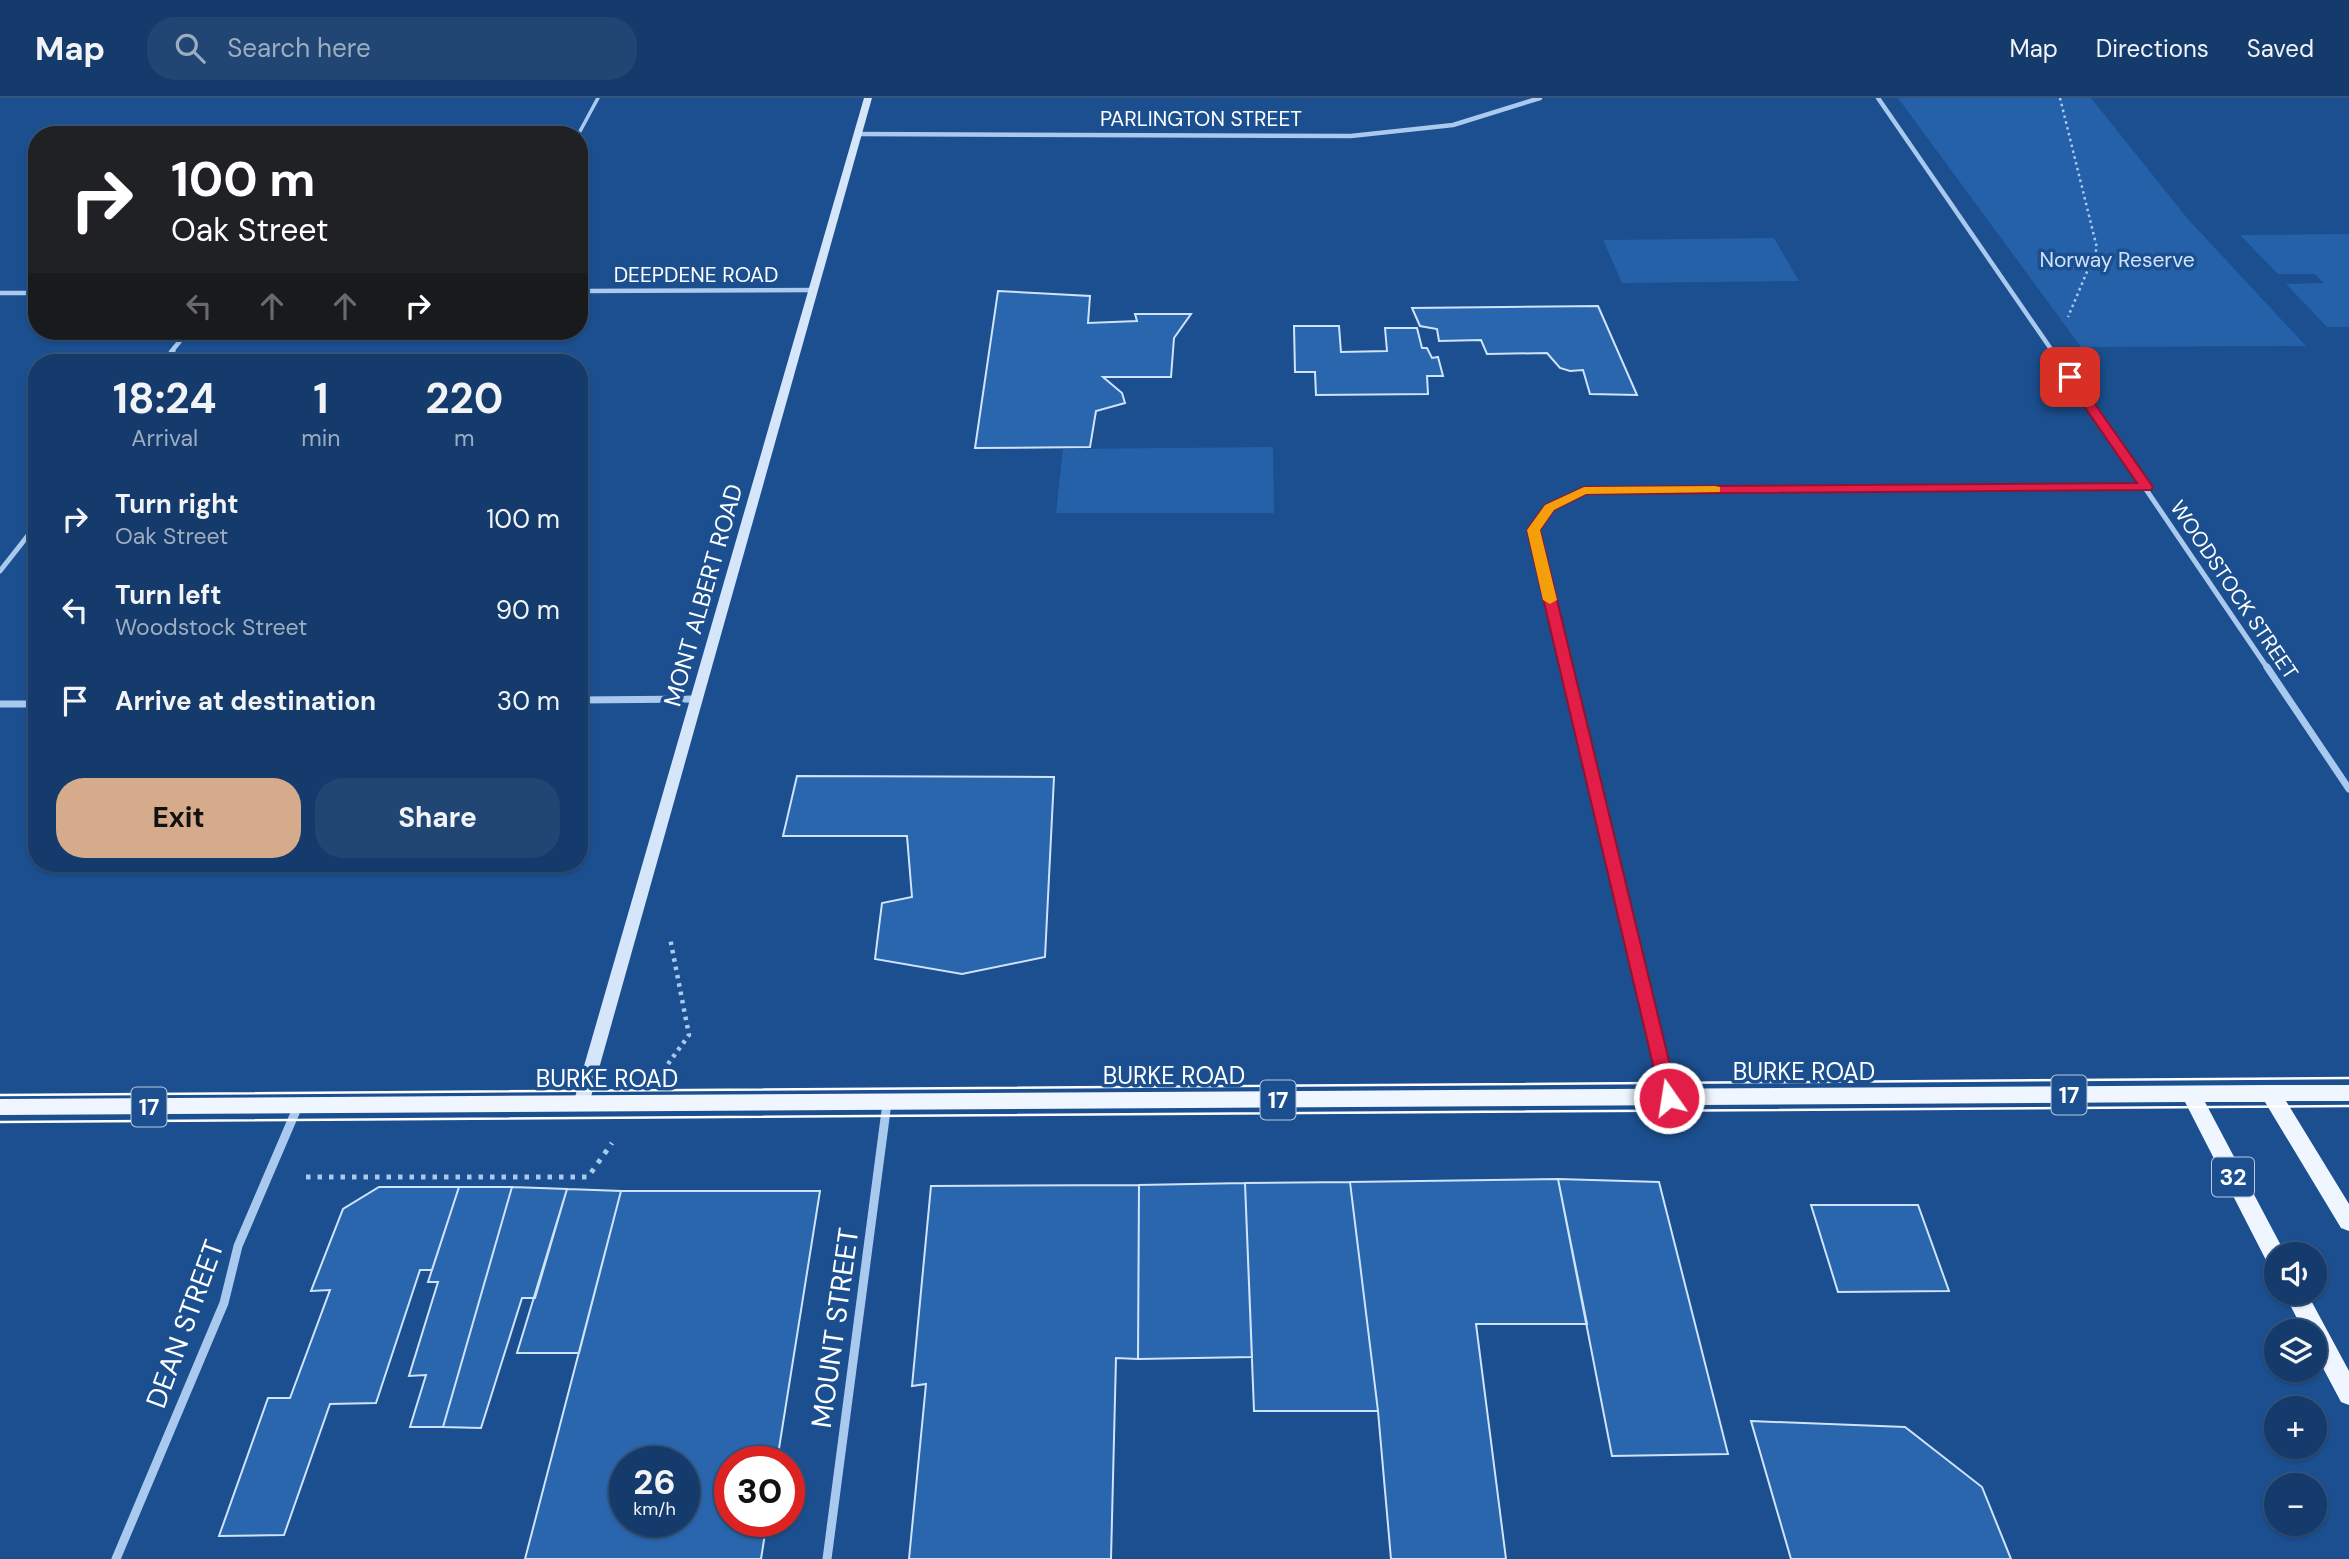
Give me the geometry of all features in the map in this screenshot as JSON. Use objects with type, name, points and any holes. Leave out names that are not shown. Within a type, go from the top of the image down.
[{"type":"main road","name":"MONT ALBERT ROAD","points":[[582,1104],[868,98]]},
{"type":"main road","points":[[2271,1093],[2349,1222]]},
{"type":"main road","name":"BURKE ROAD","points":[[0,1107],[2349,1093]]},
{"type":"main road","name":"32","points":[[2191,1094],[2268,1242]]},
{"type":"main road","points":[[2301,1305],[2349,1394]]},
{"type":"street","name":"PARLINGTON STREET","points":[[858,134],[1351,136],[1453,125],[1540,98]]},
{"type":"street","name":"WOODSTOCK STREET","points":[[1878,98],[2146,487],[2349,789]]},
{"type":"street","name":"DEEPDENE ROAD","points":[[588,291],[813,290]]},
{"type":"street","points":[[0,293],[28,293]]},
{"type":"street","points":[[169,354],[181,340]]},
{"type":"street","points":[[1669,1098],[1533,530],[1549,508],[1584,491],[2146,487]]},
{"type":"street","points":[[0,571],[28,535]]},
{"type":"street","points":[[588,700],[698,699]]},
{"type":"street","points":[[0,704],[28,704]]},
{"type":"street","name":"MOUNT STREET","points":[[827,1559],[887,1102]]},
{"type":"street","name":"DEAN STREET","points":[[116,1559],[224,1303],[238,1246],[298,1106]]},
{"type":"lane","points":[[583,126],[598,98]]},
{"type":"path","points":[[2055,354],[2072,304],[2097,248],[2060,98]]},
{"type":"path","points":[[639,905],[669,932],[689,1035]]},
{"type":"path","points":[[267,1177],[588,1177]]},
{"type":"green space","name":"Norway Reserve","points":[[1898,98],[2091,98],[2187,218],[2306,346],[2081,347]]},
{"type":"green space","points":[[2349,234],[2349,327],[2327,327],[2286,284],[2324,283],[2315,274],[2278,274],[2240,235]]},
{"type":"green space","points":[[1774,238],[1799,281],[1622,283],[1603,240]]},
{"type":"green space","points":[[1273,447],[1274,513],[1056,513],[1063,449]]},
{"type":"building","points":[[998,291],[1090,296],[1088,323],[1137,321],[1135,314],[1191,314],[1174,338],[1171,377],[1103,377],[1122,393],[1125,403],[1096,411],[1090,447],[975,448]]},
{"type":"building","points":[[1598,306],[1637,395],[1590,394],[1583,370],[1570,371],[1560,368],[1547,353],[1487,354],[1481,340],[1439,341],[1437,329],[1420,326],[1412,308]]},
{"type":"building","points":[[1294,326],[1339,326],[1341,352],[1387,351],[1385,328],[1417,328],[1422,348],[1427,348],[1432,358],[1438,357],[1443,376],[1427,376],[1428,394],[1316,395],[1315,372],[1295,372]]},
{"type":"building","points":[[797,776],[1054,777],[1045,957],[962,974],[875,959],[882,903],[912,897],[907,836],[783,836]]},
{"type":"building","points":[[1558,1179],[1659,1182],[1728,1454],[1612,1456]]},
{"type":"building","points":[[1558,1179],[1587,1324],[1476,1324],[1506,1559],[1391,1559],[1378,1411],[1350,1182]]},
{"type":"building","points":[[1350,1182],[1378,1411],[1254,1411],[1245,1183]]},
{"type":"building","points":[[1245,1183],[1252,1357],[1138,1359],[1139,1185]]},
{"type":"building","points":[[1139,1185],[1138,1359],[1116,1358],[1111,1559],[909,1559],[926,1384],[912,1386],[931,1186]]},
{"type":"building","points":[[379,1187],[459,1187],[432,1270],[420,1270],[376,1403],[330,1404],[284,1535],[219,1536],[268,1398],[290,1398],[330,1290],[311,1291],[343,1209]]},
{"type":"building","points":[[459,1187],[512,1187],[443,1427],[410,1427],[426,1375],[409,1376],[438,1282],[428,1282]]},
{"type":"building","points":[[512,1187],[567,1189],[535,1298],[522,1298],[481,1428],[443,1427]]},
{"type":"building","points":[[567,1189],[621,1191],[579,1353],[517,1353]]},
{"type":"building","points":[[621,1191],[820,1191],[779,1446],[714,1446],[714,1537],[764,1537],[761,1559],[525,1559]]},
{"type":"building","points":[[1811,1205],[1918,1205],[1949,1291],[1838,1292]]},
{"type":"building","points":[[1751,1421],[1905,1427],[1982,1487],[2011,1559],[1791,1559]]},
{"type":"tram line","points":[[0,1095],[2349,1078]]},
{"type":"tram line","points":[[0,1122],[2349,1106]]},
{"type":"slow traffic","points":[[1550,600],[1533,530],[1549,508],[1584,491],[1715,490]]},
{"type":"route","points":[[1669,1098],[1533,530],[1549,508],[1584,491],[2146,487],[2070,377]]}]
